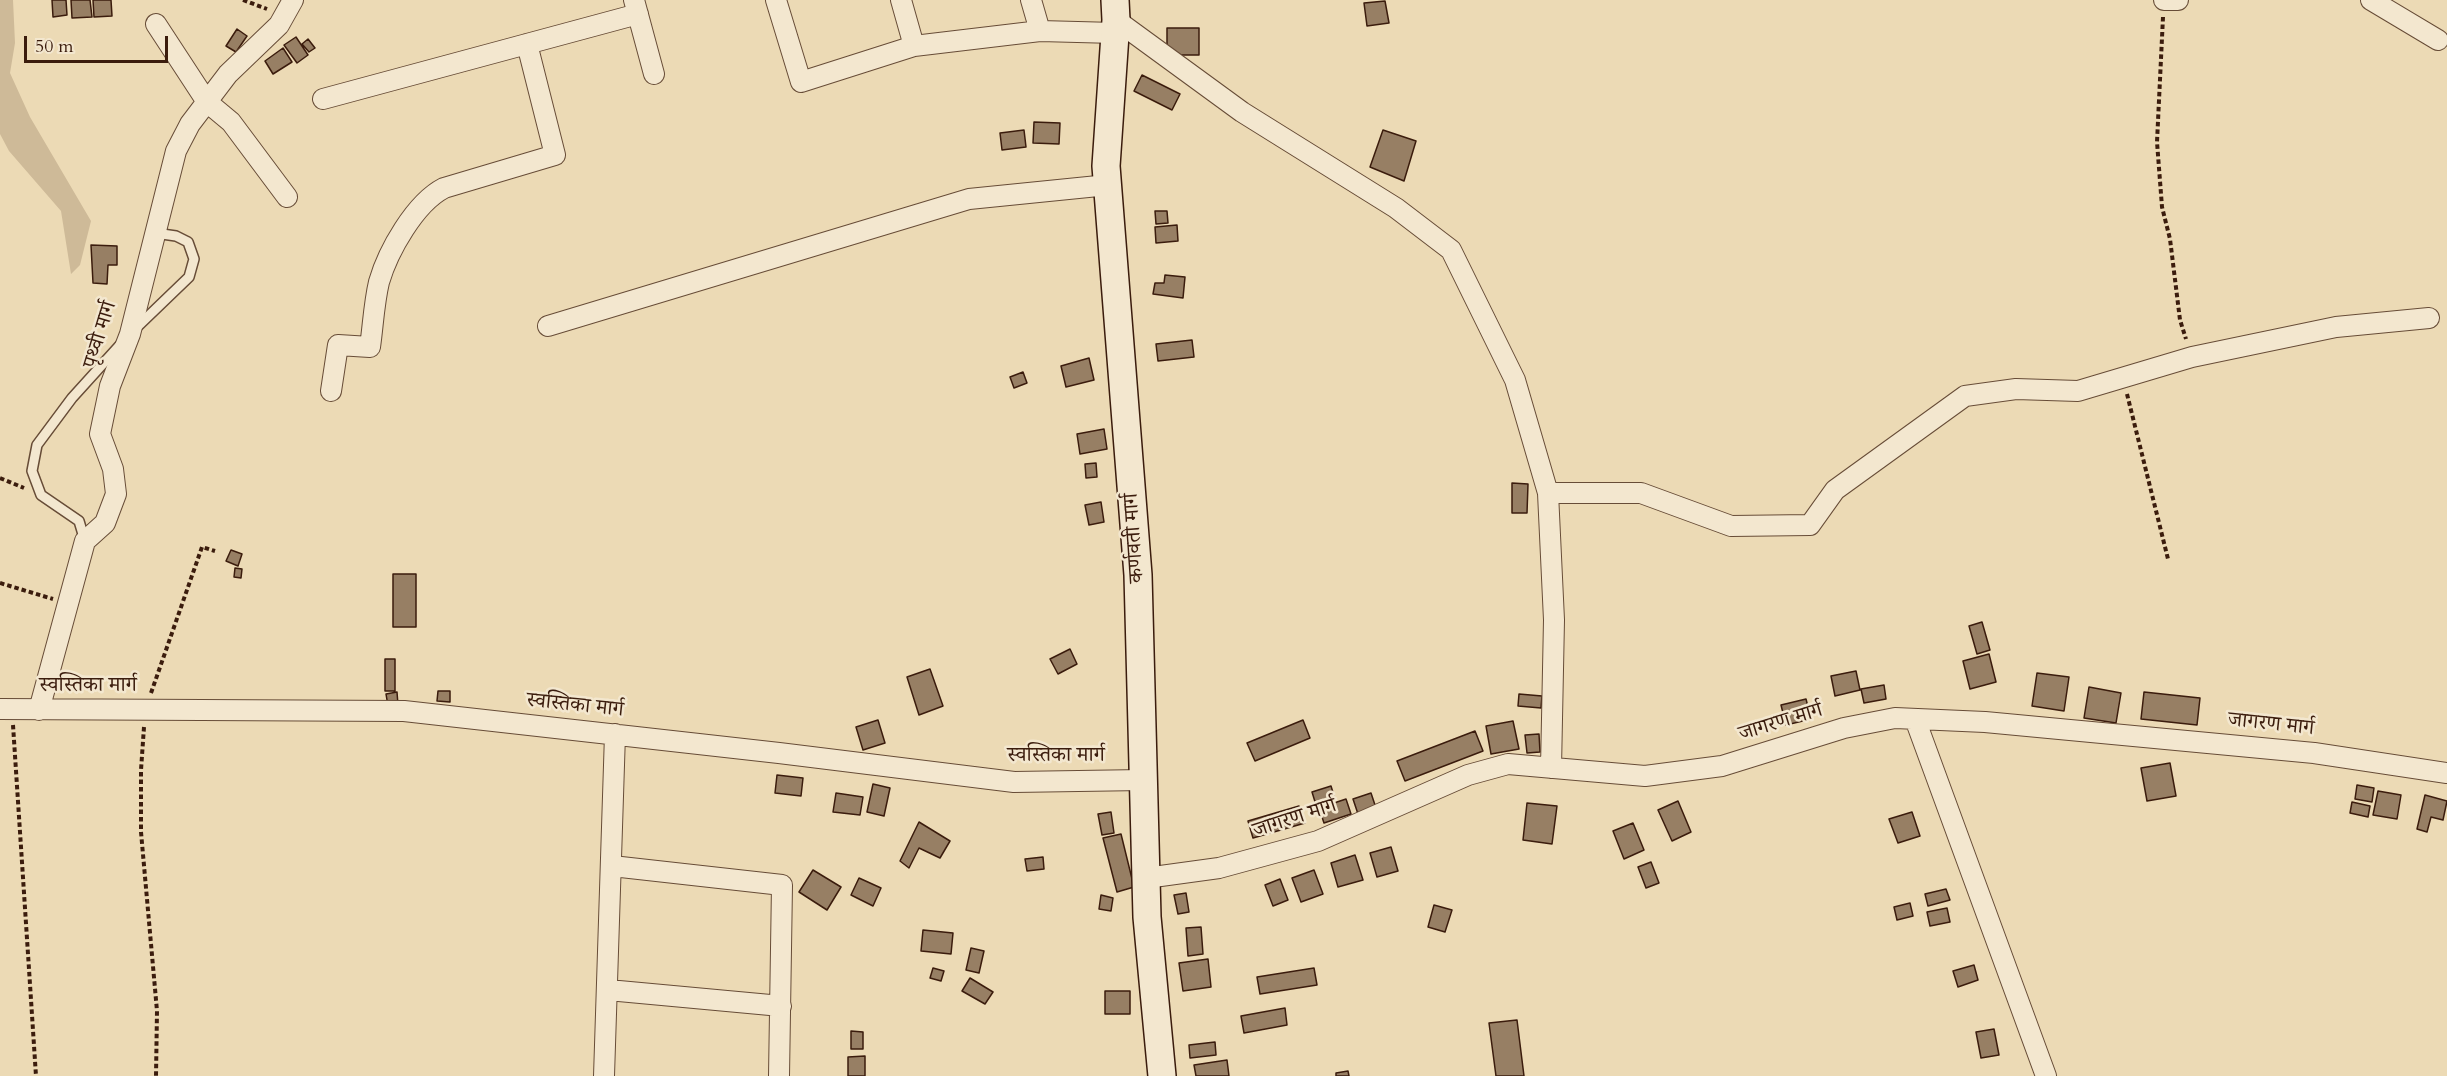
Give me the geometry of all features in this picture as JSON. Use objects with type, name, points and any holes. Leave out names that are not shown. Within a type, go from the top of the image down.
[{"type":"main road","name":"कर्णवती मार्ग","points":[[1115,18],[1106,166],[1138,575],[1147,917],[1162,1076]]},
{"type":"street","points":[[776,0],[801,82],[914,46],[1040,31],[1115,18],[1242,112],[1396,208],[1451,249],[1515,380],[1548,493],[1554,620],[1551,768]]},
{"type":"street","points":[[901,0],[914,46]]},
{"type":"street","points":[[1031,0],[1040,31]]},
{"type":"street","points":[[2164,0],[2178,0]]},
{"type":"street","points":[[2371,0],[2438,40]]},
{"type":"street","name":"पृथ्वी मार्ग","points":[[39,710],[85,541],[105,523],[116,494],[113,469],[100,434],[110,386],[130,334],[176,151],[190,124],[228,74],[279,25],[289,7]]},
{"type":"street","points":[[323,99],[527,44],[636,7],[654,74]]},
{"type":"street","points":[[156,24],[207,102],[231,122],[287,196]]},
{"type":"street","points":[[331,391],[338,345],[370,347],[379,282],[402,232],[429,196],[444,188],[555,155],[527,44]]},
{"type":"street","points":[[548,326],[969,199],[1108,185]]},
{"type":"street","points":[[1548,493],[1641,493],[1731,526],[1810,525],[1835,490],[1965,396],[2016,389],[2078,391],[2192,357],[2336,327],[2429,318]]},
{"type":"street","name":"स्वस्तिका मार्ग","points":[[6,710],[404,711],[1014,782],[1143,780]]},
{"type":"street","name":"जागरण मार्ग","points":[[1146,878],[1219,868],[1318,841],[1468,775],[1509,764],[1646,776],[1722,766],[1844,728],[1895,718],[1985,722],[2314,753],[2447,773]]},
{"type":"street","points":[[1915,719],[2046,1076]]},
{"type":"street","points":[[604,1076],[615,734]]},
{"type":"street","points":[[612,866],[782,885],[779,1076]]},
{"type":"street","points":[[608,990],[781,1006]]},
{"type":"lane","points":[[85,541],[79,521],[41,495],[32,471],[37,445],[72,398],[130,334],[189,278],[194,260],[188,242],[176,236],[154,233]]},
{"type":"path","points":[[243,0],[289,7]]},
{"type":"path","points":[[2164,0],[2157,142],[2162,207],[2170,239],[2180,320],[2192,357]]},
{"type":"path","points":[[2123,378],[2168,559]]},
{"type":"path","points":[[0,478],[41,495]]},
{"type":"path","points":[[156,1076],[158,1011],[141,832],[141,770],[146,710],[202,547],[215,551]]},
{"type":"path","points":[[0,583],[68,603]]},
{"type":"path","points":[[6,710],[36,1076]]},
{"type":"shaded area","points":[[0,0],[13,0],[15,43],[10,73],[30,117],[91,221],[80,265],[71,274],[61,211],[9,151],[0,134]]},
{"type":"building","points":[[52,0],[66,0],[67,15],[53,17]]},
{"type":"building","points":[[71,0],[90,0],[92,17],[72,18]]},
{"type":"building","points":[[93,0],[111,0],[112,16],[94,17]]},
{"type":"building","points":[[1385,1],[1389,23],[1367,26],[1364,3]]},
{"type":"building","points":[[1167,28],[1199,28],[1199,55],[1167,55]]},
{"type":"building","points":[[237,29],[247,36],[236,52],[226,46]]},
{"type":"building","points":[[296,37],[308,55],[297,63],[284,45]]},
{"type":"building","points":[[308,39],[315,48],[309,52],[302,44]]},
{"type":"building","points":[[283,48],[292,62],[273,74],[265,61]]},
{"type":"building","points":[[1142,75],[1180,94],[1172,110],[1134,91]]},
{"type":"building","points":[[1034,122],[1060,123],[1059,144],[1033,143]]},
{"type":"building","points":[[1024,130],[1026,147],[1002,150],[1000,133]]},
{"type":"building","points":[[1383,130],[1416,141],[1404,181],[1370,167]]},
{"type":"building","points":[[1155,211],[1167,211],[1168,223],[1156,224]]},
{"type":"building","points":[[1177,225],[1178,241],[1156,243],[1155,227]]},
{"type":"building","points":[[91,245],[117,246],[117,265],[108,265],[107,284],[93,283]]},
{"type":"building","points":[[1165,275],[1185,277],[1183,298],[1153,294],[1155,283],[1164,283]]},
{"type":"building","points":[[1192,340],[1194,357],[1158,361],[1156,344]]},
{"type":"building","points":[[1089,358],[1094,380],[1066,387],[1061,366]]},
{"type":"building","points":[[1023,372],[1027,383],[1014,388],[1010,377]]},
{"type":"building","points":[[1104,429],[1107,449],[1080,454],[1077,434]]},
{"type":"building","points":[[1096,463],[1097,477],[1086,478],[1085,464]]},
{"type":"building","points":[[1512,483],[1528,484],[1527,513],[1512,513]]},
{"type":"building","points":[[1101,502],[1104,522],[1089,525],[1085,505]]},
{"type":"building","points":[[231,550],[242,554],[238,566],[226,561]]},
{"type":"building","points":[[235,568],[242,569],[241,578],[234,577]]},
{"type":"building","points":[[393,574],[416,574],[416,627],[393,627]]},
{"type":"building","points":[[1982,622],[1990,650],[1977,654],[1969,626]]},
{"type":"building","points":[[1070,649],[1077,664],[1058,674],[1050,659]]},
{"type":"building","points":[[1989,654],[1996,682],[1970,689],[1963,661]]},
{"type":"building","points":[[385,659],[395,659],[395,691],[385,691]]},
{"type":"building","points":[[930,669],[943,706],[919,715],[907,677]]},
{"type":"building","points":[[1856,671],[1860,690],[1835,696],[1831,676]]},
{"type":"building","points":[[2037,673],[2069,677],[2064,711],[2032,706]]},
{"type":"building","points":[[1884,685],[1886,699],[1864,703],[1861,689]]},
{"type":"building","points":[[2089,687],[2121,693],[2116,723],[2084,718]]},
{"type":"building","points":[[438,691],[450,691],[450,702],[437,701]]},
{"type":"building","points":[[397,692],[398,705],[388,706],[386,694]]},
{"type":"building","points":[[2144,692],[2200,698],[2197,725],[2141,719]]},
{"type":"building","points":[[1519,694],[1542,696],[1541,708],[1518,706]]},
{"type":"building","points":[[1806,699],[1811,719],[1786,725],[1781,705]]},
{"type":"building","points":[[878,720],[885,743],[863,750],[856,727]]},
{"type":"building","points":[[1303,720],[1310,738],[1255,761],[1247,743]]},
{"type":"building","points":[[1513,721],[1519,749],[1491,754],[1486,726]]},
{"type":"building","points":[[1475,731],[1483,751],[1405,781],[1397,761]]},
{"type":"building","points":[[1539,734],[1540,752],[1527,753],[1525,735]]},
{"type":"building","points":[[2170,763],[2176,796],[2147,801],[2141,768]]},
{"type":"building","points":[[777,775],[803,778],[801,796],[775,793]]},
{"type":"building","points":[[873,784],[890,788],[884,816],[867,812]]},
{"type":"building","points":[[2357,785],[2374,788],[2372,802],[2355,799]]},
{"type":"building","points":[[1331,786],[1335,799],[1316,805],[1312,792]]},
{"type":"building","points":[[2378,791],[2401,795],[2397,819],[2373,815]]},
{"type":"building","points":[[836,793],[863,797],[860,815],[833,812]]},
{"type":"building","points":[[1371,793],[1376,808],[1358,814],[1353,799]]},
{"type":"building","points":[[2425,795],[2447,801],[2443,820],[2431,817],[2427,832],[2417,829]]},
{"type":"building","points":[[1346,799],[1351,814],[1324,823],[1319,808]]},
{"type":"building","points":[[1678,801],[1691,832],[1672,841],[1658,810]]},
{"type":"building","points":[[2352,802],[2370,806],[2368,817],[2350,813]]},
{"type":"building","points":[[1527,803],[1557,806],[1552,844],[1523,840]]},
{"type":"building","points":[[1299,806],[1305,823],[1253,838],[1248,821]]},
{"type":"building","points":[[1111,812],[1114,833],[1102,835],[1098,814]]},
{"type":"building","points":[[1912,812],[1920,836],[1898,843],[1889,819]]},
{"type":"building","points":[[919,822],[950,841],[940,858],[919,848],[909,868],[900,861]]},
{"type":"building","points":[[1633,823],[1644,850],[1624,859],[1613,831]]},
{"type":"building","points":[[1121,834],[1134,887],[1117,892],[1103,838]]},
{"type":"building","points":[[1391,847],[1398,871],[1377,877],[1370,853]]},
{"type":"building","points":[[1355,855],[1363,880],[1338,887],[1331,863]]},
{"type":"building","points":[[1043,857],[1044,869],[1027,871],[1025,859]]},
{"type":"building","points":[[1651,862],[1659,883],[1646,888],[1638,867]]},
{"type":"building","points":[[813,870],[841,887],[827,910],[799,892]]},
{"type":"building","points":[[1314,870],[1323,894],[1301,902],[1292,878]]},
{"type":"building","points":[[859,878],[881,888],[873,906],[851,895]]},
{"type":"building","points":[[1280,879],[1288,900],[1273,906],[1265,885]]},
{"type":"building","points":[[1946,889],[1950,900],[1928,906],[1925,894]]},
{"type":"building","points":[[1186,893],[1189,912],[1178,914],[1174,895]]},
{"type":"building","points":[[1101,895],[1113,898],[1111,911],[1099,909]]},
{"type":"building","points":[[1910,903],[1913,916],[1897,920],[1894,907]]},
{"type":"building","points":[[1434,905],[1452,910],[1445,932],[1428,927]]},
{"type":"building","points":[[1947,908],[1950,922],[1930,926],[1927,912]]},
{"type":"building","points":[[1201,927],[1203,954],[1188,956],[1186,928]]},
{"type":"building","points":[[923,930],[953,933],[951,954],[921,951]]},
{"type":"building","points":[[971,948],[984,951],[979,973],[966,970]]},
{"type":"building","points":[[1208,959],[1211,987],[1183,991],[1179,963]]},
{"type":"building","points":[[1974,965],[1978,980],[1958,987],[1953,971]]},
{"type":"building","points":[[933,968],[944,971],[941,981],[930,978]]},
{"type":"building","points":[[1314,968],[1317,985],[1260,994],[1257,977]]},
{"type":"building","points":[[970,978],[993,992],[985,1004],[962,991]]},
{"type":"building","points":[[1105,991],[1130,991],[1130,1014],[1105,1014]]},
{"type":"building","points":[[1285,1008],[1287,1025],[1244,1033],[1241,1016]]},
{"type":"building","points":[[1517,1020],[1524,1076],[1496,1076],[1489,1023]]},
{"type":"building","points":[[1994,1029],[1999,1055],[1981,1058],[1976,1032]]},
{"type":"building","points":[[851,1031],[863,1032],[863,1049],[851,1049]]},
{"type":"building","points":[[1215,1042],[1216,1055],[1190,1058],[1189,1045]]},
{"type":"building","points":[[865,1056],[865,1076],[848,1076],[848,1057]]},
{"type":"building","points":[[1227,1060],[1229,1076],[1196,1076],[1194,1065]]},
{"type":"building","points":[[1348,1071],[1349,1076],[1336,1076],[1336,1073]]}]
